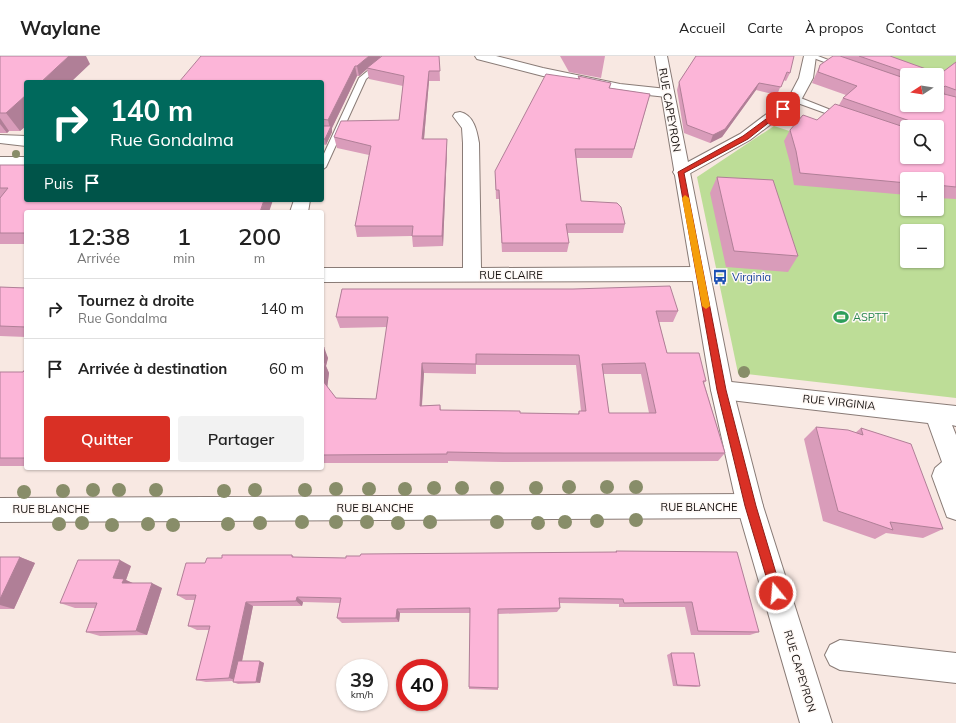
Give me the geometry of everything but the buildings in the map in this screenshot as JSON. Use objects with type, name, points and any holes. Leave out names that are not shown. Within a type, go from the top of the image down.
[{"type":"street","points":[[481,56],[543,72],[620,88],[667,93]]},
{"type":"street","name":"RUE CAPEYRON","points":[[661,56],[722,390],[750,506],[816,723]]},
{"type":"street","points":[[681,172],[746,137],[795,99],[806,78],[811,56]]},
{"type":"street","points":[[460,116],[469,127],[471,143],[472,275]]},
{"type":"street","points":[[0,139],[24,141]]},
{"type":"street","points":[[0,162],[24,162]]},
{"type":"street","name":"RUE CLAIRE","points":[[324,275],[700,274]]},
{"type":"street","name":"RUE VIRGINIA","points":[[722,390],[946,414]]},
{"type":"street","points":[[946,414],[956,466],[944,476],[956,508]]},
{"type":"street","name":"RUE BLANCHE","points":[[0,510],[750,506]]},
{"type":"street","points":[[840,655],[956,668]]},
{"type":"lane","points":[[324,163],[364,78],[386,60],[385,56]]},
{"type":"lane","points":[[811,56],[848,69]]},
{"type":"lane","points":[[795,99],[847,118]]},
{"type":"green space","points":[[869,56],[956,56],[956,86],[944,79],[944,68],[912,68]]},
{"type":"green space","name":"ASPTT","points":[[774,126],[916,172],[900,172],[900,216],[944,216],[944,181],[956,185],[956,398],[738,373],[697,177]]},
{"type":"slow traffic","points":[[685,198],[706,306]]},
{"type":"place","name":"Virginia","points":[[720,277]]},
{"type":"place","name":"ASPTT","points":[[841,317]]},
{"type":"route","points":[[776,593],[750,506],[722,390],[681,172],[746,137],[783,109]]}]
